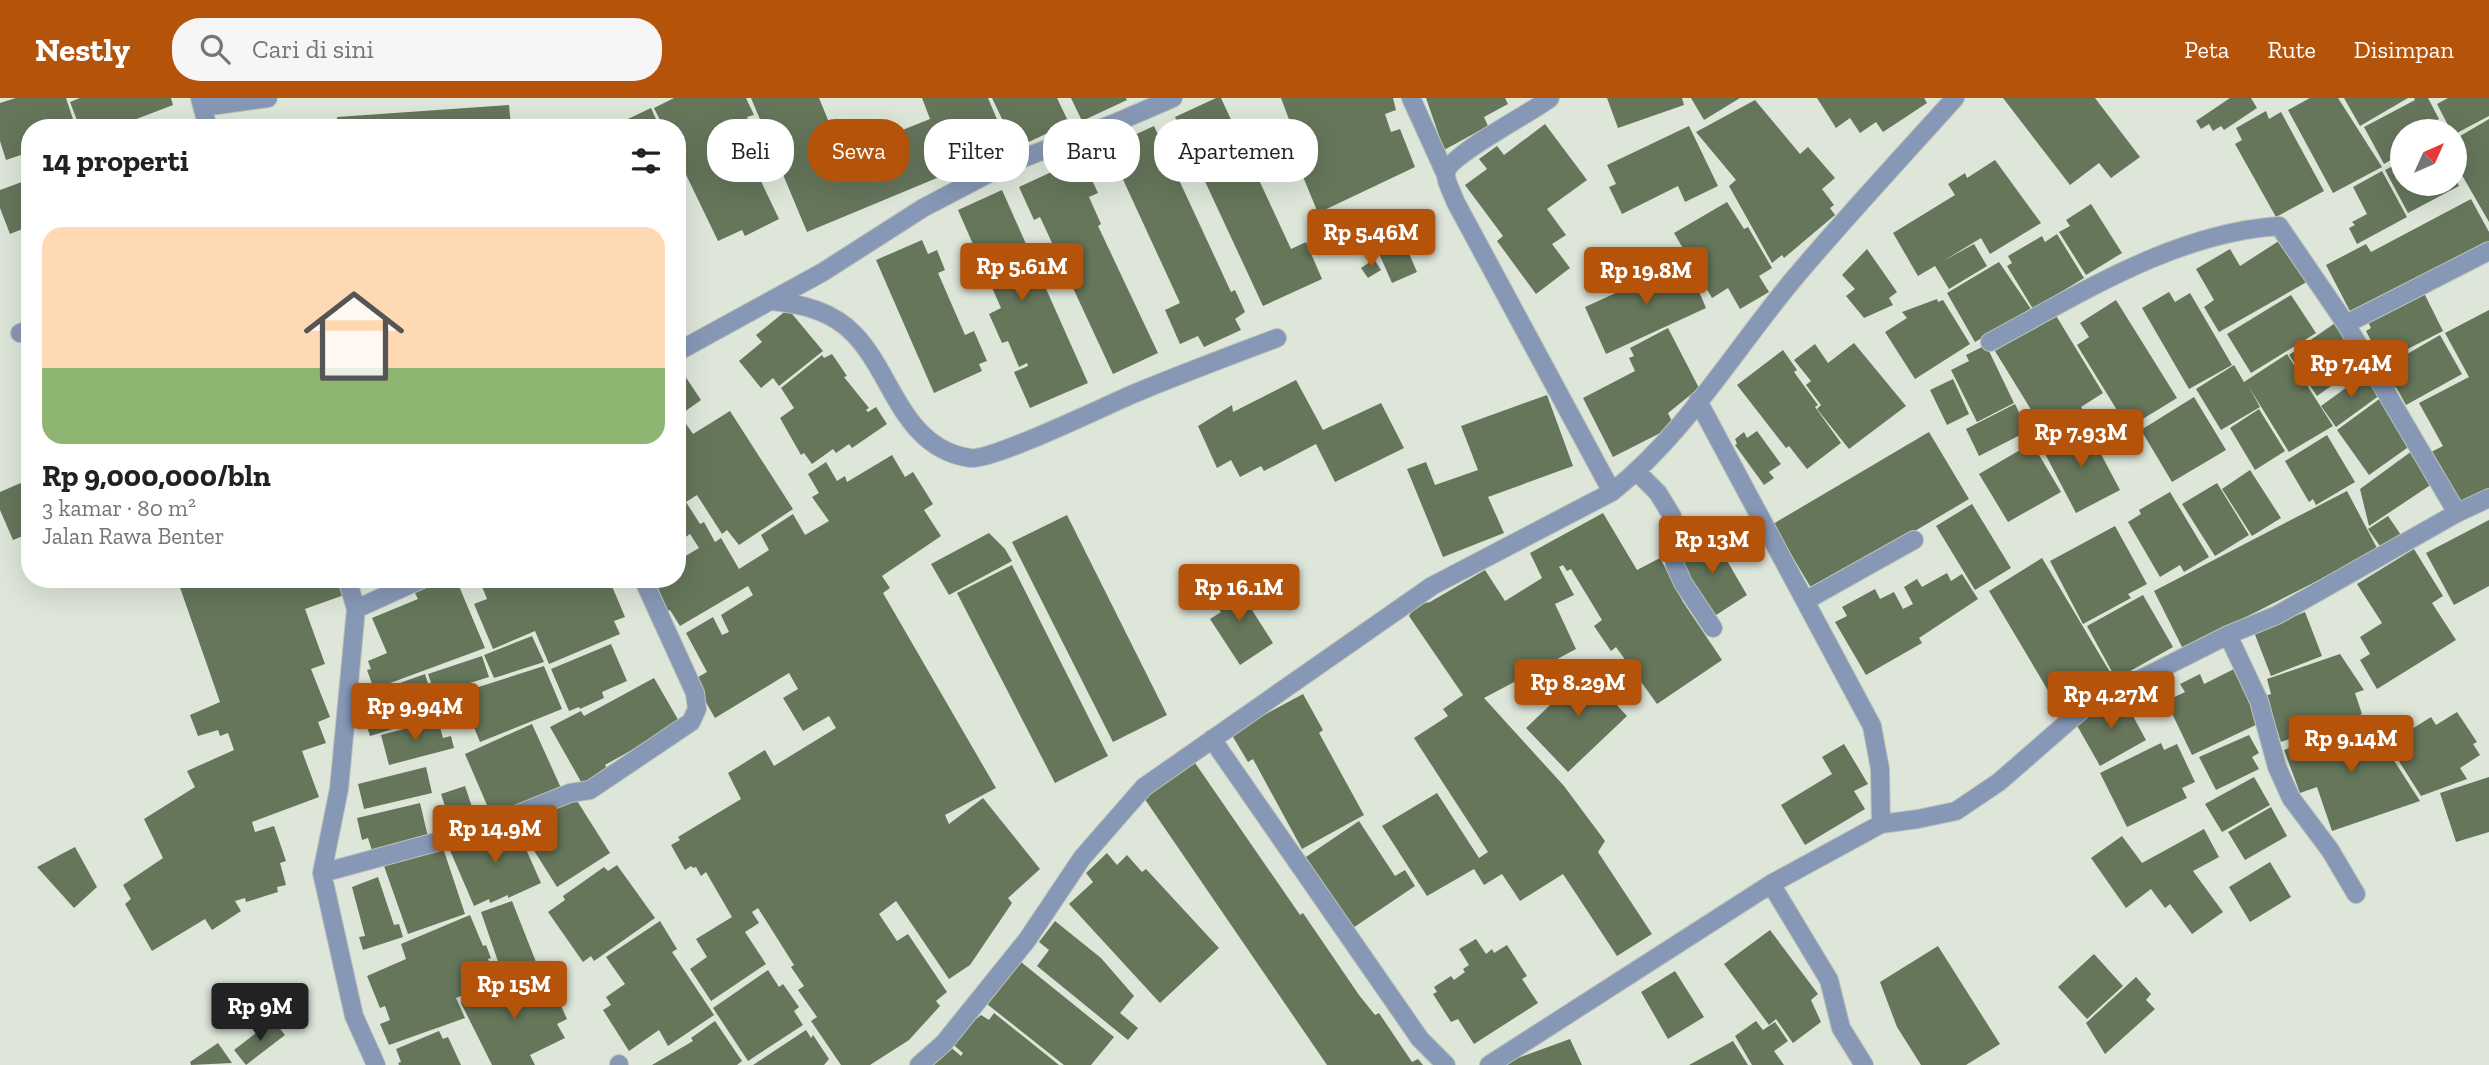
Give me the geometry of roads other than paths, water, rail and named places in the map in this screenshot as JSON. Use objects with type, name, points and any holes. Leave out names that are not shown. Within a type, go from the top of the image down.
[{"type":"street","points":[[206,119],[201,102],[268,98]]},
{"type":"street","points":[[686,347],[823,272],[923,208],[1005,165],[1173,98]]},
{"type":"street","points":[[1411,98],[1455,201],[1612,492]]},
{"type":"street","points":[[1446,175],[1449,166],[1464,151],[1550,98]]},
{"type":"street","points":[[919,1065],[944,1042],[1027,940],[1082,858],[1144,787],[1432,586],[1612,492],[1637,472],[1671,438],[1791,282],[1955,98]]},
{"type":"street","points":[[1990,342],[2125,270],[2221,233],[2278,226],[2346,324],[2457,513]]},
{"type":"street","points":[[2346,324],[2489,251]]},
{"type":"street","points":[[772,301],[799,304],[827,314],[854,334],[873,360],[895,401],[915,425],[942,450],[972,458],[1002,450],[1277,338]]},
{"type":"street","points":[[1698,401],[1872,726],[1880,769],[1881,824]]},
{"type":"street","points":[[1637,472],[1658,494],[1672,516],[1675,565],[1682,583],[1713,628]]},
{"type":"street","points":[[1489,1065],[1771,884],[1881,824],[1918,820],[1956,811],[1998,782],[2085,707],[2228,635],[2277,615],[2457,513],[2489,498]]},
{"type":"street","points":[[1805,601],[1914,540]]},
{"type":"street","points":[[350,588],[356,609],[338,789],[322,873],[354,1016],[376,1065]]},
{"type":"street","points":[[356,609],[402,588]]},
{"type":"street","points":[[322,873],[473,832],[570,793],[590,790],[691,723],[697,709],[695,693],[647,588]]},
{"type":"street","points":[[2228,635],[2259,701],[2277,767],[2291,798],[2330,850],[2356,894]]},
{"type":"street","points":[[1212,739],[1420,1039],[1446,1065]]},
{"type":"street","points":[[1771,884],[1829,980],[1841,1028],[1864,1065]]}]
